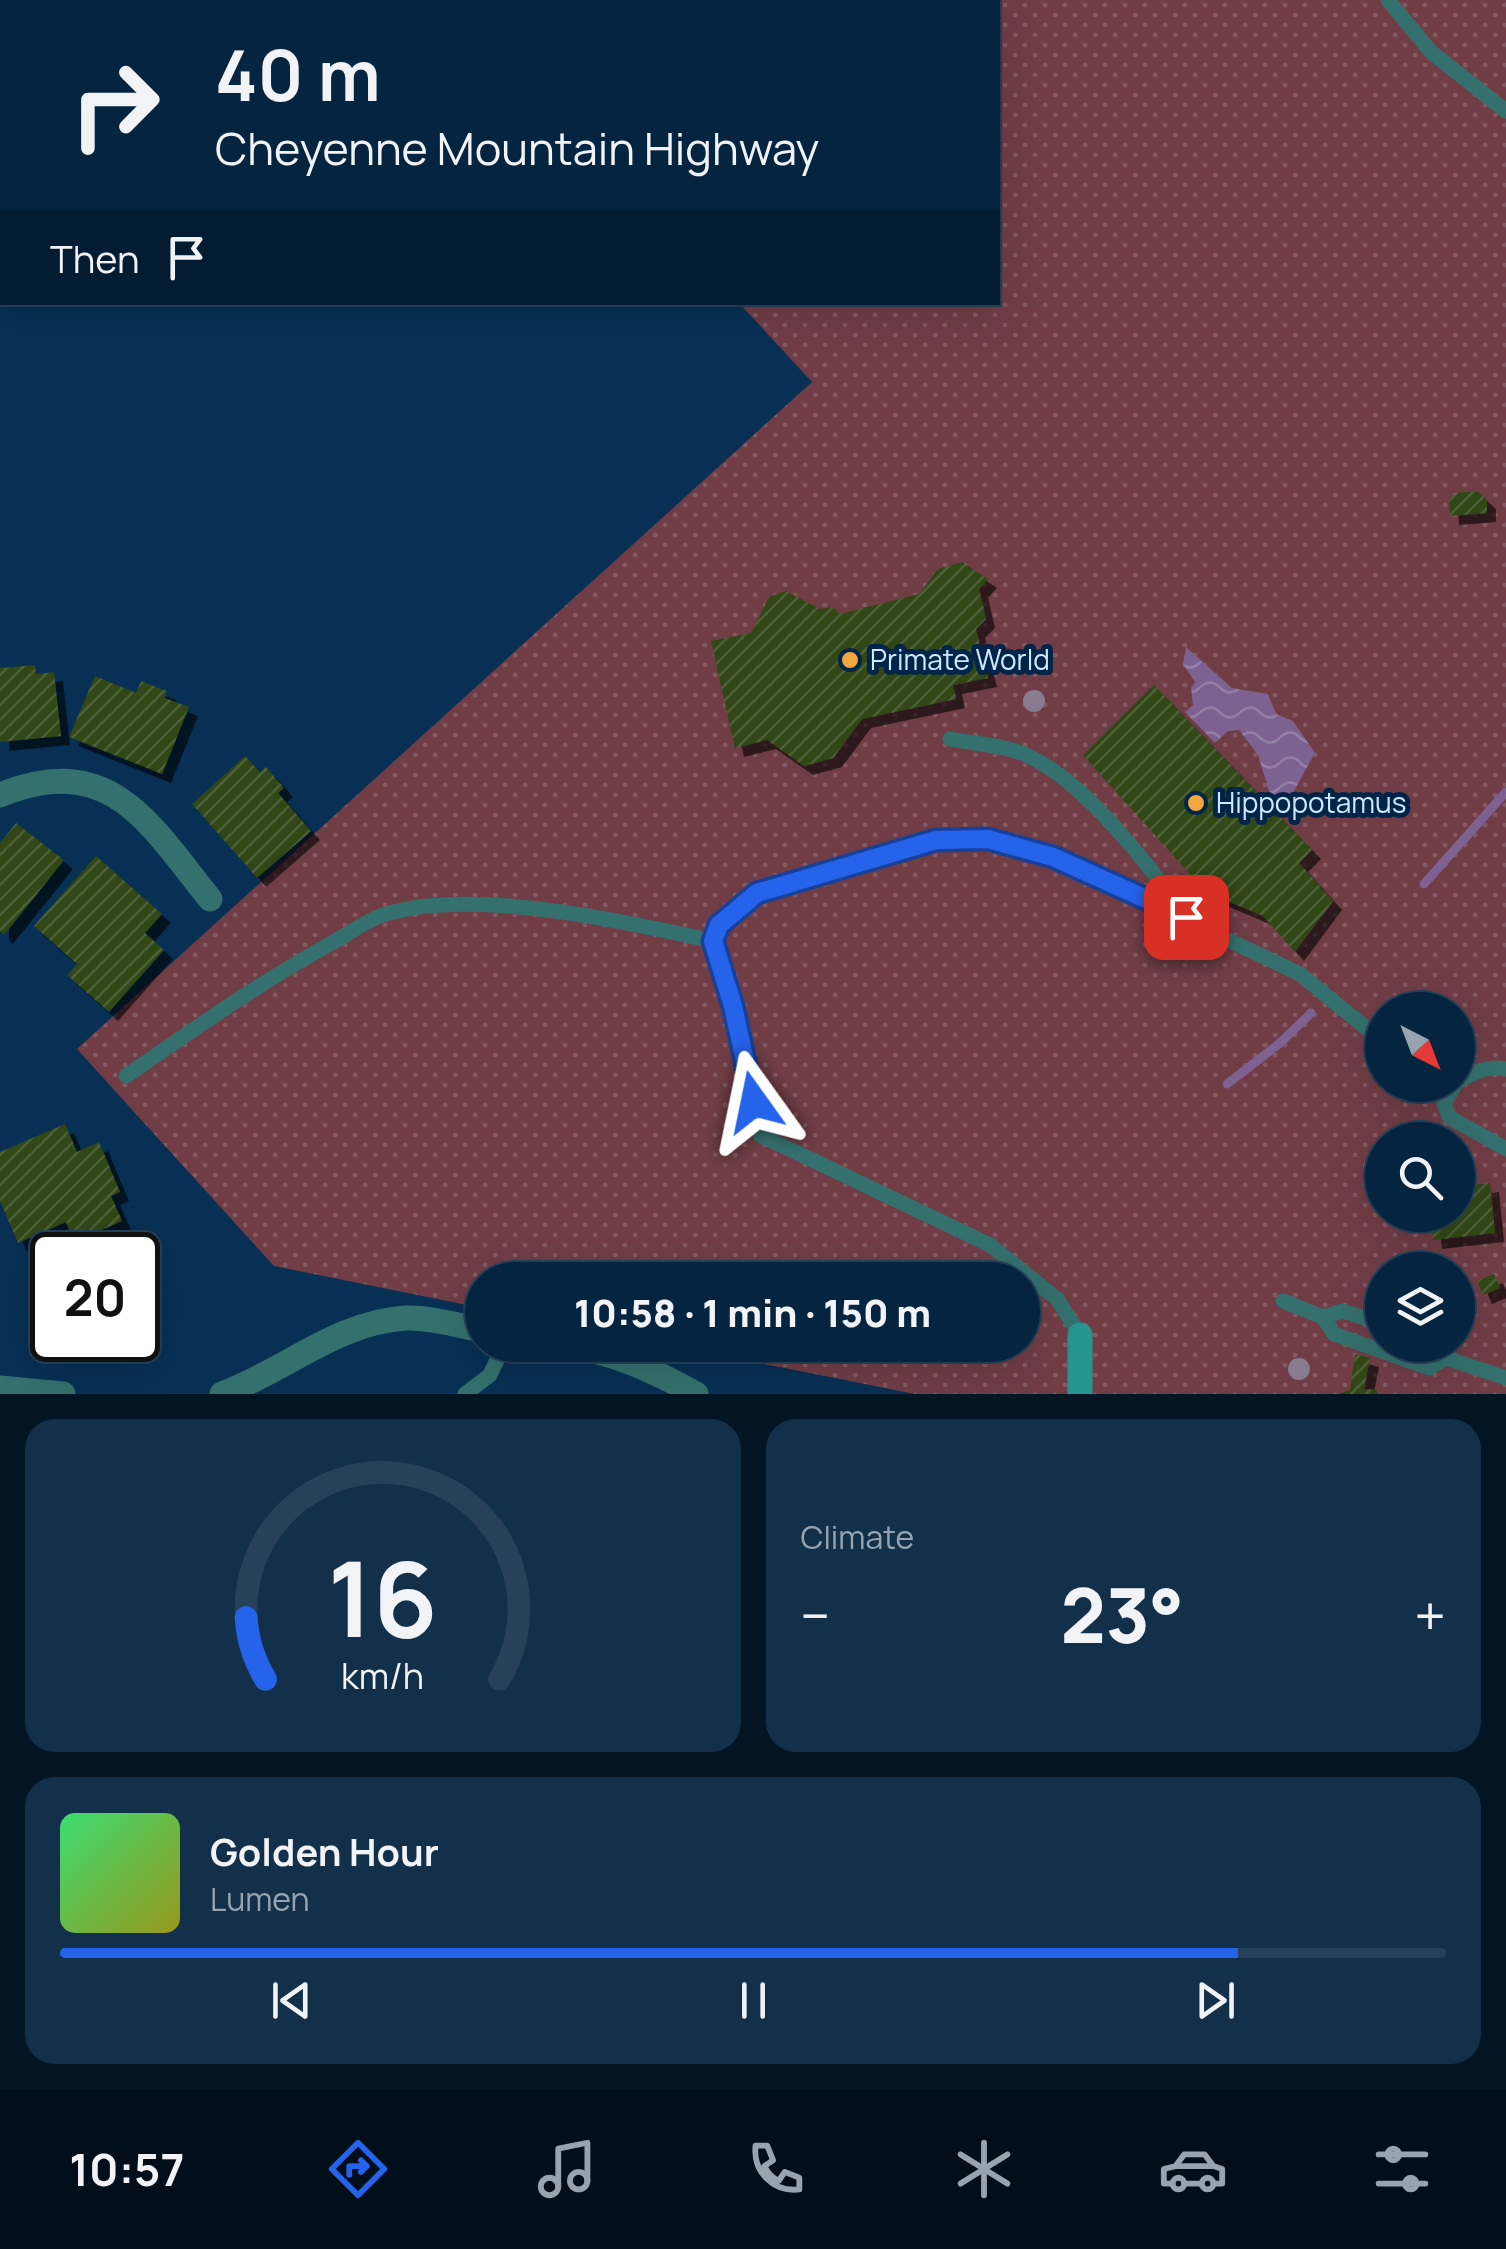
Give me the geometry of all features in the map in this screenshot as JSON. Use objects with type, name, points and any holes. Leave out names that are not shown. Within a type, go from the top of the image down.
[{"type":"street","points":[[0,795],[24,785],[56,780],[87,782],[102,789],[143,816],[210,899]]},
{"type":"street","points":[[222,1394],[273,1373],[324,1342],[383,1321],[410,1318],[465,1327]]},
{"type":"street","points":[[1080,1335],[1080,1394]]},
{"type":"street","points":[[634,1362],[696,1394]]},
{"type":"street","points":[[0,1388],[63,1394]]},
{"type":"lane","points":[[1388,0],[1431,52],[1506,111]]},
{"type":"lane","points":[[950,740],[1024,754],[1062,776],[1156,874],[1186,917]]},
{"type":"lane","points":[[1080,1335],[1057,1299],[990,1245],[760,1134],[733,1006],[713,941],[719,925],[757,893],[936,840],[988,839],[1053,857],[1186,917],[1300,974],[1365,1027]]},
{"type":"lane","points":[[126,1076],[272,976],[382,915],[447,904],[536,910],[634,924],[713,941]]},
{"type":"lane","points":[[1475,1072],[1506,1068]]},
{"type":"lane","points":[[1445,1102],[1449,1117],[1506,1149]]},
{"type":"lane","points":[[1283,1302],[1322,1317],[1334,1334],[1365,1345]]},
{"type":"lane","points":[[1322,1317],[1343,1310],[1365,1318]]},
{"type":"lane","points":[[465,1394],[490,1375],[496,1362]]},
{"type":"lane","points":[[1412,1362],[1429,1368],[1436,1362]]},
{"type":"lane","points":[[1466,1362],[1506,1378]]},
{"type":"shaded area","points":[[1000,0],[1506,0],[1506,1394],[915,1394],[755,1362],[1040,1362],[1040,1262],[465,1262],[465,1305],[274,1266],[77,1049],[812,382],[741,305],[1000,305]]},
{"type":"water","points":[[1186,647],[1232,688],[1268,694],[1276,714],[1293,721],[1315,753],[1285,807],[1269,791],[1258,755],[1239,730],[1228,731],[1215,743],[1185,712],[1193,705],[1191,688],[1195,682],[1183,664]]},
{"type":"building","points":[[1460,492],[1478,492],[1487,500],[1487,513],[1450,516],[1449,498]]},
{"type":"building","name":"Primate World","points":[[962,562],[988,579],[979,589],[986,619],[976,629],[988,678],[953,685],[956,699],[862,719],[833,758],[804,766],[767,740],[735,748],[711,641],[751,633],[769,597],[786,591],[820,609],[833,607],[840,614],[919,594],[938,569]]},
{"type":"building","points":[[35,665],[36,674],[54,672],[61,736],[0,742],[0,668]]},
{"type":"building","points":[[95,676],[136,693],[141,681],[167,691],[165,698],[189,707],[162,774],[69,737]]},
{"type":"building","name":"Hippopotamus","points":[[1154,685],[1312,850],[1299,863],[1333,901],[1295,952],[1263,916],[1206,892],[1083,755]]},
{"type":"building","points":[[245,756],[260,772],[266,767],[284,788],[278,793],[311,831],[257,878],[192,804]]},
{"type":"building","points":[[16,823],[64,860],[4,935],[0,931],[0,843]]},
{"type":"building","points":[[96,856],[162,914],[145,933],[164,950],[109,1012],[67,975],[77,964],[34,926]]},
{"type":"building","points":[[65,1124],[77,1152],[99,1142],[120,1192],[111,1196],[122,1221],[97,1232],[70,1232],[66,1222],[43,1232],[30,1232],[30,1238],[18,1243],[0,1201],[0,1152]]},
{"type":"building","points":[[1490,1183],[1495,1233],[1433,1240],[1432,1232],[1475,1232],[1475,1185]]},
{"type":"building","points":[[1494,1274],[1500,1288],[1483,1295],[1477,1281]]},
{"type":"building","points":[[1355,1354],[1365,1357],[1365,1362],[1369,1362],[1364,1389],[1377,1390],[1377,1394],[1339,1394],[1350,1390]]},
{"type":"waterway","points":[[1424,884],[1506,792]]},
{"type":"waterway","points":[[1227,1084],[1311,1013]]},
{"type":"place","name":"Primate World","points":[[850,660]]},
{"type":"place","name":"Hippopotamus","points":[[1196,803]]},
{"type":"route","points":[[754,1102],[733,1006],[713,941],[719,925],[757,893],[936,840],[988,839],[1053,857],[1186,917]]}]
